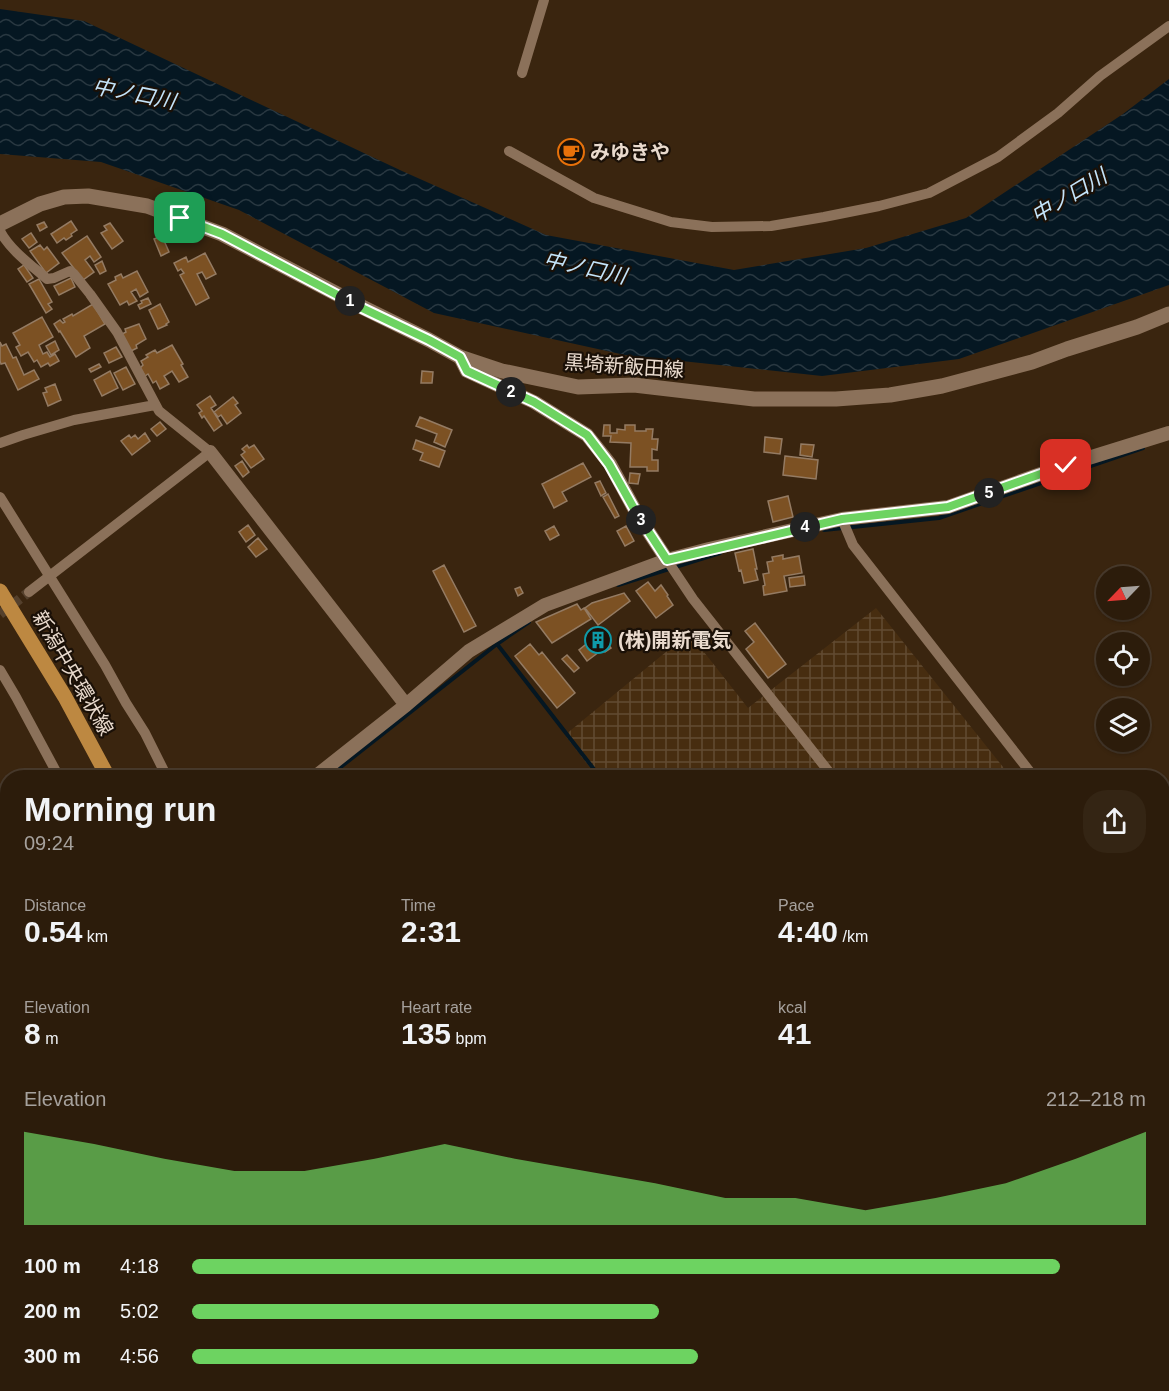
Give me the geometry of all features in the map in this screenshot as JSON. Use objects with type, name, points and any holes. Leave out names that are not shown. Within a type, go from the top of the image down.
[{"type":"main road","name":"黒埼新飯田線","points":[[0,224],[40,204],[64,197],[88,196],[147,206],[222,234],[460,357],[502,370],[578,387],[634,385],[754,399],[836,399],[890,395],[942,386],[1032,362],[1169,314]]},
{"type":"main road","name":"新潟中央環状線","points":[[0,591],[65,696],[104,770]]},
{"type":"street","points":[[522,74],[544,0]]},
{"type":"street","points":[[509,151],[594,198],[671,222],[712,227],[771,226],[824,217],[929,193],[998,157],[1059,113],[1100,76],[1169,26]]},
{"type":"street","points":[[0,231],[18,253],[47,279],[70,271],[74,274],[117,332],[159,411],[210,452],[406,705]]},
{"type":"street","points":[[460,357],[467,371],[534,402],[587,435],[609,464],[637,514],[693,599],[827,770]]},
{"type":"street","points":[[0,443],[74,420],[155,405]]},
{"type":"street","points":[[324,770],[406,705],[469,651],[545,605],[667,560],[842,519],[948,507],[1066,465],[1169,434]]},
{"type":"street","points":[[29,592],[210,452]]},
{"type":"street","points":[[0,497],[105,665],[145,733],[164,770]]},
{"type":"street","points":[[842,519],[853,545],[1029,770]]},
{"type":"street","points":[[0,670],[56,770]]},
{"type":"shaded area","points":[[876,608],[1005,770],[592,770],[565,735],[689,633],[748,708]]},
{"type":"water","name":"中ノ口川","points":[[0,9],[84,21],[402,171],[546,235],[734,270],[866,248],[966,218],[1123,114],[1169,79],[1169,285],[959,359],[822,376],[625,355],[434,313],[239,210],[101,162],[0,154]]},
{"type":"building","name":"みゆきや","points":[[569,143],[583,146],[581,153],[577,151],[574,160],[564,158]]},
{"type":"building","points":[[71,221],[77,230],[66,240],[64,238],[57,243],[51,234]]},
{"type":"building","points":[[44,222],[47,227],[40,231],[37,225]]},
{"type":"building","points":[[110,223],[123,241],[112,249],[101,233],[107,230],[104,226]]},
{"type":"building","points":[[31,233],[37,242],[29,248],[22,239]]},
{"type":"building","points":[[87,236],[101,257],[94,262],[90,256],[85,260],[94,272],[83,280],[62,253]]},
{"type":"building","points":[[162,236],[169,252],[161,256],[154,239]]},
{"type":"building","points":[[40,245],[44,250],[47,247],[59,263],[46,273],[30,251]]},
{"type":"building","points":[[205,253],[216,274],[206,279],[202,272],[197,274],[209,298],[196,305],[180,275],[184,273],[181,269],[178,271],[174,263],[186,257],[188,262]]},
{"type":"building","points":[[102,261],[106,271],[100,274],[95,265]]},
{"type":"building","points":[[24,265],[33,278],[27,282],[18,269]]},
{"type":"building","points":[[137,271],[148,292],[140,297],[136,289],[131,292],[137,301],[129,305],[127,301],[120,305],[108,284],[121,274],[123,278]]},
{"type":"building","points":[[71,278],[75,287],[59,295],[54,286]]},
{"type":"building","points":[[39,279],[52,302],[48,304],[52,309],[46,313],[29,284]]},
{"type":"building","points":[[148,298],[151,304],[140,309],[138,305]]},
{"type":"building","points":[[93,304],[105,324],[84,336],[90,348],[76,357],[54,324],[60,320],[65,322],[63,319]]},
{"type":"building","points":[[160,304],[169,322],[158,329],[149,310]]},
{"type":"building","points":[[42,317],[53,337],[39,345],[43,354],[47,352],[50,357],[55,354],[59,361],[50,366],[48,363],[41,367],[37,360],[34,362],[28,352],[21,356],[16,347],[20,345],[13,333]]},
{"type":"building","points":[[139,324],[146,339],[131,351],[122,334],[126,332],[125,329]]},
{"type":"building","points":[[55,341],[59,350],[51,355],[46,346]]},
{"type":"building","points":[[0,342],[2,346],[6,344],[13,358],[16,357],[24,375],[34,370],[39,379],[18,390],[5,363],[1,364]]},
{"type":"building","points":[[172,345],[188,377],[179,382],[172,371],[164,376],[169,384],[160,389],[156,381],[153,383],[148,374],[145,376],[140,368],[143,365],[141,361],[155,350],[157,353]]},
{"type":"building","points":[[116,347],[122,357],[109,363],[104,353]]},
{"type":"building","points":[[99,364],[101,367],[91,372],[89,369]]},
{"type":"building","points":[[126,367],[135,384],[123,390],[114,373]]},
{"type":"building","points":[[110,371],[118,388],[102,396],[94,380]]},
{"type":"building","points":[[422,371],[433,372],[432,383],[421,383]]},
{"type":"building","points":[[55,384],[61,400],[48,406],[43,393],[47,392],[45,388]]},
{"type":"building","points":[[210,396],[216,405],[211,408],[222,425],[214,431],[204,416],[202,418],[199,413],[202,411],[197,405]]},
{"type":"building","points":[[233,397],[241,413],[227,424],[221,415],[218,417],[214,412]]},
{"type":"building","points":[[420,417],[452,430],[445,447],[434,442],[437,434],[416,426]]},
{"type":"building","points":[[160,422],[166,429],[157,436],[151,429]]},
{"type":"building","points":[[604,425],[610,425],[610,433],[617,433],[617,429],[625,430],[625,425],[635,425],[635,431],[653,429],[652,439],[658,439],[657,450],[652,449],[652,460],[658,460],[658,471],[647,471],[647,467],[630,467],[631,443],[610,442],[611,436],[603,436]]},
{"type":"building","points":[[145,433],[150,441],[132,455],[121,441],[129,435],[131,438],[135,435],[138,439]]},
{"type":"building","points":[[765,437],[782,439],[780,454],[764,452]]},
{"type":"building","points":[[416,440],[445,451],[439,467],[420,460],[423,453],[413,449]]},
{"type":"building","points":[[801,444],[814,445],[812,457],[800,455]]},
{"type":"building","points":[[247,445],[249,448],[254,445],[264,459],[251,468],[241,455],[245,452],[242,449]]},
{"type":"building","points":[[785,456],[818,460],[816,479],[783,475]]},
{"type":"building","points":[[242,461],[249,472],[243,477],[235,466]]},
{"type":"building","points":[[583,463],[591,477],[562,492],[567,501],[554,508],[542,484]]},
{"type":"building","points":[[630,473],[640,474],[638,484],[629,483]]},
{"type":"building","points":[[600,481],[606,493],[601,496],[595,483]]},
{"type":"building","points":[[608,494],[619,516],[615,518],[603,497]]},
{"type":"building","points":[[788,496],[793,517],[773,522],[768,501]]},
{"type":"building","points":[[248,525],[255,535],[246,542],[239,532]]},
{"type":"building","points":[[554,526],[559,535],[550,540],[545,531]]},
{"type":"building","points":[[626,526],[634,541],[625,546],[617,531]]},
{"type":"building","points":[[258,538],[267,549],[256,557],[248,547]]},
{"type":"building","points":[[753,549],[758,580],[744,583],[735,553]]},
{"type":"building","points":[[783,555],[783,559],[799,556],[802,573],[784,576],[787,591],[764,595],[763,574],[769,573],[767,562],[773,561],[772,557]]},
{"type":"building","points":[[444,565],[476,626],[464,632],[433,571]]},
{"type":"building","points":[[804,576],[805,585],[790,587],[789,578]]},
{"type":"building","points":[[648,582],[655,591],[661,585],[673,605],[656,618],[636,591]]},
{"type":"building","points":[[520,587],[523,593],[518,596],[515,589]]},
{"type":"building","points":[[624,593],[630,601],[598,625],[585,608],[592,603]]},
{"type":"building","points":[[577,604],[581,610],[584,608],[591,619],[552,643],[536,622]]},
{"type":"building","points":[[755,623],[786,664],[768,678],[746,649],[754,642],[745,631]]},
{"type":"building","name":"(株)開新電気","points":[[600,633],[611,648],[605,652],[603,649],[587,661],[579,650]]},
{"type":"building","points":[[530,644],[539,655],[542,652],[575,693],[557,708],[515,656]]},
{"type":"building","points":[[567,655],[579,668],[574,672],[562,659]]},
{"type":"waterway","points":[[824,530],[939,518],[1143,448]]},
{"type":"waterway","points":[[618,585],[720,553]]},
{"type":"waterway","points":[[337,770],[497,644],[529,622]]},
{"type":"waterway","points":[[497,644],[595,770]]},
{"type":"tunnel","points":[[0,614],[29,592]]},
{"type":"place","name":"みゆきや","points":[[571,152]]},
{"type":"place","name":"(株)開新電気","points":[[598,640]]},
{"type":"route","points":[[180,218],[222,234],[362,308],[429,340],[460,357],[467,371],[534,402],[587,435],[609,464],[637,514],[667,560],[842,519],[948,507],[1066,465]]}]
